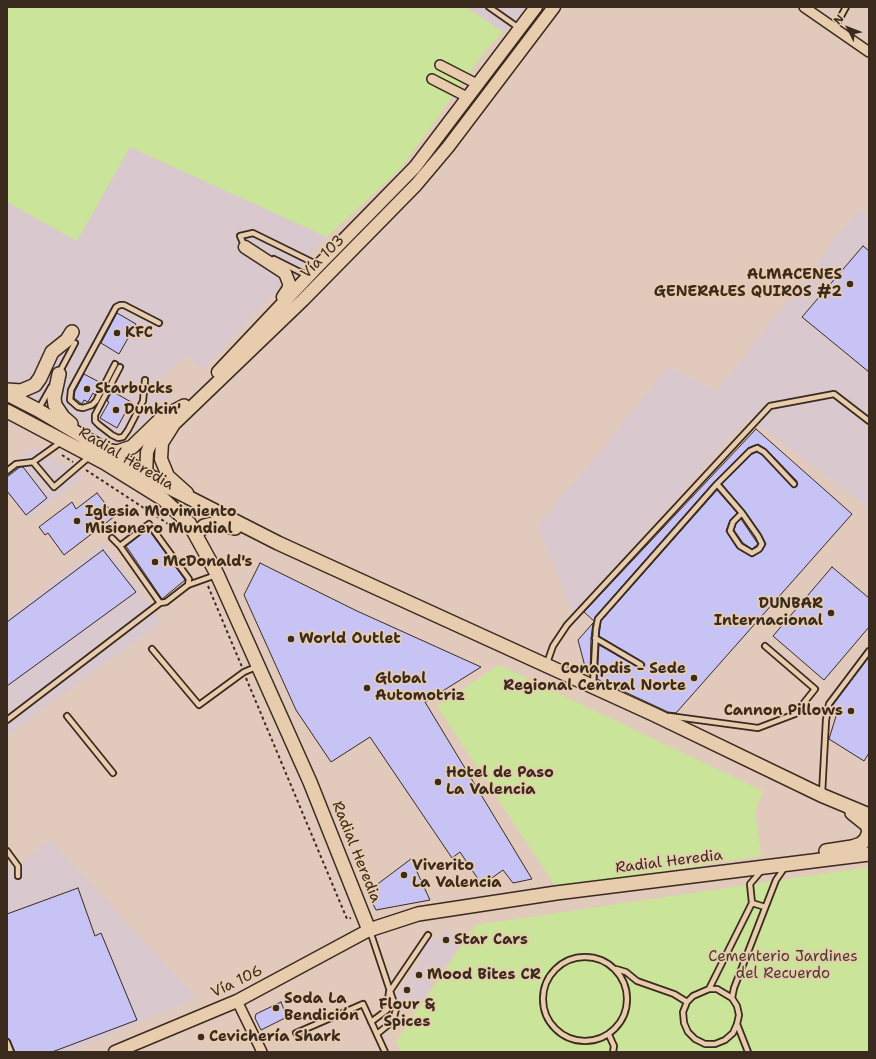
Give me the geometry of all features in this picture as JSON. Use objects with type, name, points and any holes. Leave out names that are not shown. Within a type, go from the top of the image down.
[{"type":"main road","name":"Vía 103","points":[[146,475],[147,452],[159,429],[215,376],[229,359],[315,272],[415,167],[536,7]]},
{"type":"main road","points":[[303,300],[312,289],[315,272],[338,263],[351,243],[423,169],[469,112],[473,92],[486,89],[546,7]]},
{"type":"main road","name":"Vía 103","points":[[216,512],[183,490],[168,476],[161,459],[162,443],[174,424],[303,300],[411,191],[448,147],[554,7]]},
{"type":"main road","points":[[229,359],[289,288],[289,283],[285,272],[245,247]]},
{"type":"main road","points":[[7,390],[21,391],[35,385],[40,378],[52,352],[67,340],[74,338]]},
{"type":"main road","points":[[59,374],[54,398],[55,405],[63,417],[87,439]]},
{"type":"main road","name":"Radial Heredia","points":[[7,394],[38,410],[146,475],[278,543],[546,667],[653,714],[821,795],[869,815]]},
{"type":"main road","points":[[7,402],[24,411],[38,410]]},
{"type":"main road","points":[[104,450],[117,452],[129,449],[163,417],[184,406]]},
{"type":"main road","name":"Radial Heredia","points":[[7,411],[58,444],[91,456],[163,498],[185,519],[196,534],[211,577],[257,666],[310,782],[369,930],[418,914],[564,892],[869,854]]},
{"type":"main road","points":[[146,475],[152,486],[163,498]]},
{"type":"main road","points":[[196,534],[204,526],[216,522],[278,543]]},
{"type":"main road","points":[[564,892],[622,879],[852,847],[861,844],[866,839],[869,832],[867,825],[861,819],[821,795]]},
{"type":"main road","name":"Vía 106","points":[[114,1052],[237,1001],[369,930]]},
{"type":"street","points":[[804,7],[869,52]]},
{"type":"street","points":[[440,65],[473,92]]},
{"type":"street","points":[[432,79],[473,92]]},
{"type":"street","points":[[237,1001],[262,1052]]},
{"type":"lane","points":[[489,7],[519,28]]},
{"type":"lane","points":[[834,29],[846,7]]},
{"type":"lane","points":[[253,233],[315,272],[245,247],[240,236],[253,233]]},
{"type":"lane","points":[[145,380],[143,401],[123,437],[118,438],[112,435],[99,426],[95,420],[95,415],[118,365],[92,405],[83,408],[78,407],[70,400],[70,390],[116,307],[124,305],[159,323]]},
{"type":"lane","points":[[38,410],[59,374],[74,338]]},
{"type":"lane","points":[[546,667],[553,646],[567,625],[770,406],[834,394],[869,422]]},
{"type":"lane","points":[[7,471],[16,464],[33,462],[58,444]]},
{"type":"lane","points":[[593,688],[595,638],[598,619],[717,484],[750,451],[757,448],[764,452],[794,484]]},
{"type":"lane","points":[[33,462],[53,487],[91,456]]},
{"type":"lane","points":[[717,484],[742,514],[758,536],[762,544],[759,550],[752,553],[740,546],[730,530],[733,522],[742,514]]},
{"type":"lane","points":[[120,546],[149,524],[189,579],[188,585]]},
{"type":"lane","points":[[112,538],[120,546],[160,602]]},
{"type":"lane","points":[[7,720],[160,602],[166,602],[188,585],[211,577]]},
{"type":"lane","points":[[595,638],[641,664]]},
{"type":"lane","points":[[653,714],[758,728],[794,714],[815,689],[765,646]]},
{"type":"lane","points":[[152,649],[199,705],[244,672],[257,666]]},
{"type":"lane","points":[[821,795],[826,720],[829,704],[869,651]]},
{"type":"lane","points":[[67,716],[114,773]]},
{"type":"lane","points":[[7,851],[18,866],[18,876]]},
{"type":"lane","points":[[732,998],[734,988],[776,880],[787,864]]},
{"type":"lane","points":[[709,989],[752,903],[750,884],[766,866]]},
{"type":"lane","points":[[752,903],[765,907]]},
{"type":"lane","points":[[369,930],[396,1009],[392,1021],[377,1034]]},
{"type":"lane","points":[[371,1022],[387,1010],[390,991],[428,934]]},
{"type":"lane","points":[[616,969],[623,979],[627,991],[628,1003],[625,1016],[618,1027],[599,1040],[589,1042],[578,1041],[563,1036],[551,1025],[543,1006],[543,995],[546,985],[557,967],[576,958],[597,958],[616,969],[626,972],[637,982],[674,994],[687,1002]]},
{"type":"lane","points":[[709,989],[717,989],[732,998],[739,1015],[738,1024],[733,1033],[720,1042],[705,1044],[695,1040],[688,1032],[684,1022],[683,1012],[687,1002],[700,991],[709,989]]},
{"type":"lane","points":[[296,1033],[363,1004],[385,1052]]},
{"type":"lane","points":[[738,1024],[748,1052]]},
{"type":"lane","points":[[608,1035],[614,1046],[613,1052]]},
{"type":"lane","points":[[7,1042],[11,1052]]},
{"type":"path","points":[[58,444],[79,466],[180,532]]},
{"type":"path","points":[[211,577],[244,672],[347,919],[351,918]]},
{"type":"shaded area","points":[[466,7],[527,7],[503,32]]},
{"type":"shaded area","points":[[129,147],[327,237],[203,370],[187,355],[159,379],[174,394],[116,447],[7,382],[7,202],[77,241]]},
{"type":"shaded area","points":[[859,209],[869,217],[869,508],[749,418],[572,614],[538,525],[598,454],[668,366],[717,391]]},
{"type":"shaded area","points":[[35,446],[84,477],[28,519],[9,495],[7,496],[7,467]]},
{"type":"shaded area","points":[[104,543],[162,622],[7,736],[7,618]]},
{"type":"shaded area","points":[[50,839],[197,998],[71,1052],[7,1052],[7,866],[11,870]]},
{"type":"shaded area","points":[[451,931],[463,941],[413,1012],[393,997],[422,959],[417,955],[427,941],[434,939],[437,941],[443,932]]},
{"type":"green space","points":[[7,7],[466,7],[503,32],[487,49],[401,168],[327,237],[130,147],[77,241],[7,202]]},
{"type":"green space","points":[[499,665],[763,791],[755,812],[761,856],[556,887],[437,706]]},
{"type":"green space","name":"Cementerio Jardines del Recuerdo","points":[[869,867],[869,1052],[401,1052],[396,1041],[476,925]]},
{"type":"building","name":"ALMACENES GENERALES QUIROS #2","points":[[863,246],[869,251],[869,372],[802,317]]},
{"type":"building","name":"KFC","points":[[117,313],[136,324],[119,354],[101,343]]},
{"type":"building","name":"Starbucks","points":[[84,374],[101,383],[95,395],[93,393],[88,402],[84,400],[82,404],[74,398],[75,391]]},
{"type":"building","name":"Dunkin'","points":[[112,391],[131,402],[117,428],[100,418],[109,402],[107,401]]},
{"type":"building","points":[[756,429],[852,514],[676,713],[668,712],[597,679],[599,645],[639,668],[642,668],[645,665],[643,662],[599,636],[601,621],[717,490],[737,513],[730,520],[726,531],[737,548],[752,557],[762,551],[766,544],[761,534],[745,511],[722,484],[752,454],[757,452],[762,455],[793,487],[797,486],[797,481],[766,449],[758,444],[748,448],[714,482],[595,617],[594,621],[584,612]]},
{"type":"building","points":[[20,467],[23,467],[47,498],[26,515],[7,491],[7,477]]},
{"type":"building","name":"Iglesia Movimiento Misionero Mundial","points":[[97,493],[115,516],[64,555],[48,533],[45,535],[39,527],[72,502],[76,509]]},
{"type":"building","points":[[741,519],[758,544],[752,549],[743,543],[734,530],[736,524]]},
{"type":"building","name":"McDonald's","points":[[148,529],[185,580],[162,599],[126,546]]},
{"type":"building","points":[[103,550],[136,592],[7,686],[7,622]]},
{"type":"building","points":[[260,563],[357,611],[481,667],[425,702],[532,879],[513,883],[503,870],[482,885],[460,852],[452,858],[370,737],[331,762],[296,710],[244,595]]},
{"type":"building","name":"DUNBAR Internacional","points":[[832,567],[869,598],[869,627],[824,680],[773,636]]},
{"type":"building","points":[[593,623],[590,675],[587,674],[578,640]]},
{"type":"building","name":"Cannon Pillows","points":[[869,657],[869,753],[864,761],[829,739],[837,713],[832,709],[832,706]]},
{"type":"building","name":"Viverito La Valencia","points":[[411,859],[430,900],[376,910],[367,892]]},
{"type":"building","points":[[78,888],[95,936],[101,933],[137,1020],[52,1052],[15,1052],[10,1040],[7,1038],[7,914]]},
{"type":"building","points":[[281,1002],[287,1017],[261,1030],[255,1018],[256,1014]]},
{"type":"place","name":"ALMACENES GENERALES QUIROS #2","points":[[850,284]]},
{"type":"place","name":"KFC","points":[[117,333]]},
{"type":"place","name":"Starbucks","points":[[87,389]]},
{"type":"place","name":"Dunkin'","points":[[116,410]]},
{"type":"place","name":"Iglesia Movimiento Misionero Mundial","points":[[77,521]]},
{"type":"place","name":"McDonald's","points":[[155,562]]},
{"type":"place","name":"DUNBAR Internacional","points":[[831,613]]},
{"type":"place","name":"World Outlet","points":[[291,639]]},
{"type":"place","name":"Conapdis - Sede Regional Central Norte","points":[[694,678]]},
{"type":"place","name":"Global Automotriz","points":[[367,688]]},
{"type":"place","name":"Cannon Pillows","points":[[851,711]]},
{"type":"place","name":"Hotel de Paso La Valencia","points":[[438,782]]},
{"type":"place","name":"Viverito La Valencia","points":[[404,875]]},
{"type":"place","name":"Star Cars","points":[[446,940]]},
{"type":"place","name":"Mood Bites CR","points":[[419,975]]},
{"type":"place","name":"Flour & Spices","points":[[407,990]]},
{"type":"place","name":"Soda La Bendición","points":[[276,1008]]},
{"type":"place","name":"Cevichería Shark","points":[[201,1037]]}]
